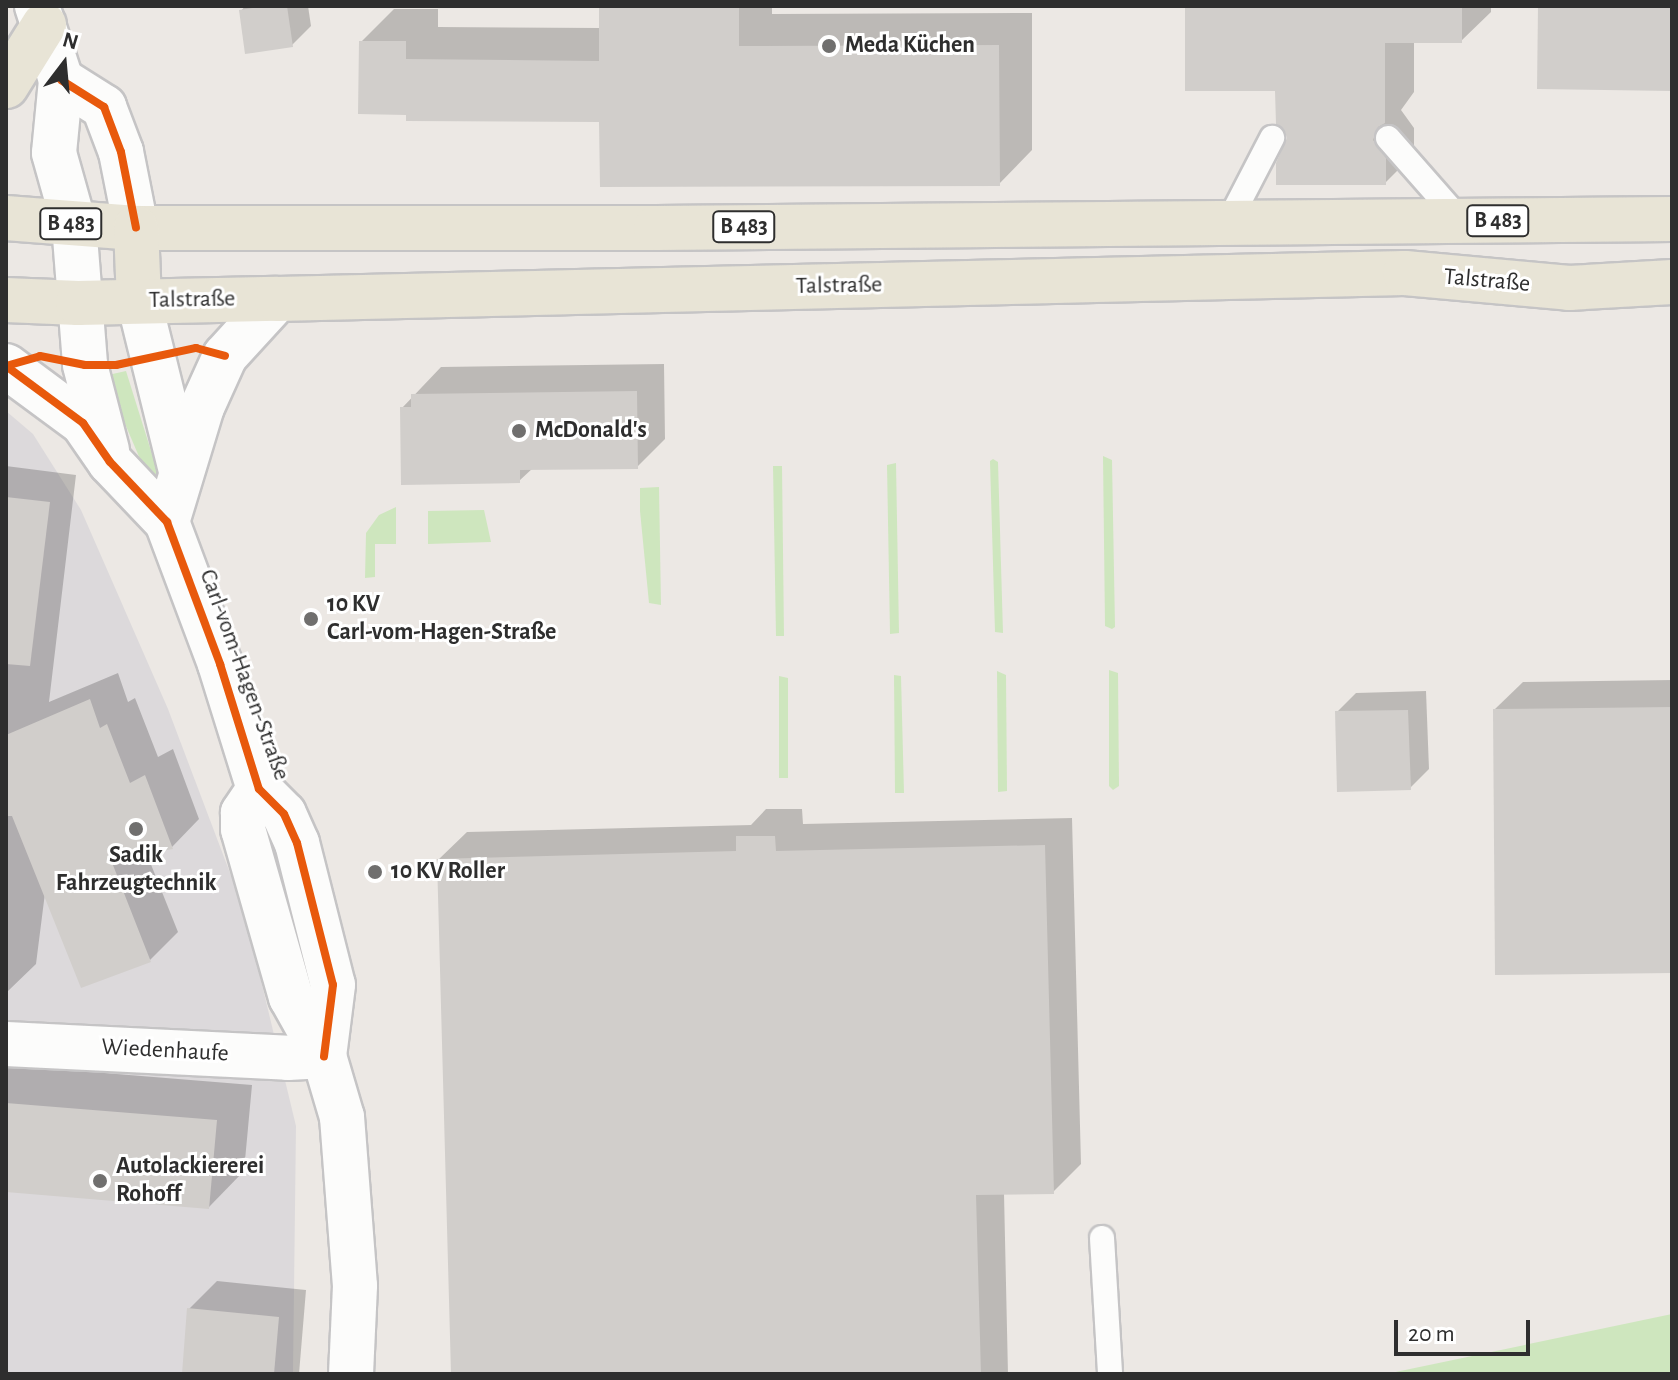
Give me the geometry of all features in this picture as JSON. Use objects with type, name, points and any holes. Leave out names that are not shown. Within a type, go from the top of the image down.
[{"type":"main road","points":[[6,86],[40,16]]},
{"type":"main road","name":"B 483","points":[[6,218],[136,228],[1672,219]]},
{"type":"main road","points":[[136,228],[139,301]]},
{"type":"main road","name":"Talstraße","points":[[6,300],[78,303],[1405,273],[1569,288],[1672,282]]},
{"type":"street","points":[[40,16],[61,80],[104,107],[121,152],[136,228]]},
{"type":"street","name":"Carl-vom-Hagen-Straße","points":[[61,80],[54,153],[74,224],[85,365],[110,462],[167,522],[220,664],[259,789],[243,813],[243,829],[291,997],[324,1056],[342,1117],[355,1286],[351,1374]]},
{"type":"street","points":[[167,522],[181,471],[225,356],[277,299]]},
{"type":"street","points":[[139,301],[181,471]]},
{"type":"street","points":[[6,366],[83,423],[110,462]]},
{"type":"street","name":"Wiedenhaufe","points":[[6,1044],[288,1058],[324,1056]]},
{"type":"lane","points":[[1228,223],[1272,138]]},
{"type":"lane","points":[[1388,138],[1461,221]]},
{"type":"lane","points":[[1102,1238],[1110,1374]]},
{"type":"shaded area","points":[[6,411],[33,434],[81,510],[168,709],[244,910],[296,1126],[293,1374],[6,1374]]},
{"type":"green space","points":[[126,371],[162,486],[152,487],[111,391],[108,375]]},
{"type":"green space","points":[[1103,456],[1112,460],[1115,627],[1112,629],[1105,626]]},
{"type":"green space","points":[[990,461],[998,462],[1003,633],[995,632]]},
{"type":"green space","points":[[896,463],[899,633],[890,634],[887,465]]},
{"type":"green space","points":[[773,466],[782,466],[784,636],[776,636]]},
{"type":"green space","points":[[659,487],[661,605],[649,603],[640,511],[640,488]]},
{"type":"green space","points":[[396,507],[396,544],[375,544],[375,577],[365,578],[366,533],[379,515]]},
{"type":"green space","points":[[484,510],[491,542],[428,544],[428,511]]},
{"type":"green space","points":[[1109,670],[1118,673],[1119,786],[1113,790],[1109,786]]},
{"type":"green space","points":[[997,671],[1006,675],[1007,791],[998,792]]},
{"type":"green space","points":[[894,675],[901,676],[904,793],[895,793]]},
{"type":"green space","points":[[779,676],[788,678],[788,778],[779,778]]},
{"type":"green space","points":[[1672,1314],[1672,1374],[1386,1374]]},
{"type":"building","points":[[287,6],[293,47],[245,54],[239,10]]},
{"type":"building","points":[[599,6],[739,6],[739,46],[999,45],[1000,186],[600,187],[599,122],[406,121],[406,115],[358,114],[359,41],[406,41],[406,59],[599,61]]},
{"type":"building","points":[[1185,6],[1462,6],[1462,43],[1385,43],[1385,123],[1378,127],[1373,140],[1386,158],[1386,185],[1276,185],[1276,163],[1287,138],[1284,129],[1276,124],[1275,91],[1185,91]]},
{"type":"building","points":[[1538,6],[1672,6],[1672,91],[1537,89]]},
{"type":"building","name":"McDonald's","points":[[637,391],[638,469],[520,470],[520,483],[401,485],[400,407],[411,407],[411,394]]},
{"type":"building","points":[[6,497],[50,502],[30,666],[6,664]]},
{"type":"building","points":[[90,699],[100,728],[107,724],[130,783],[145,775],[173,849],[111,860],[151,962],[81,988],[12,816],[6,816],[6,735]]},
{"type":"building","points":[[1672,707],[1672,973],[1495,975],[1493,709]]},
{"type":"building","points":[[1408,710],[1411,790],[1337,792],[1335,711]]},
{"type":"building","points":[[736,836],[775,836],[776,851],[1045,845],[1054,1194],[976,1195],[981,1374],[451,1374],[437,859],[736,851]]},
{"type":"building","points":[[6,1103],[217,1120],[209,1209],[6,1192]]},
{"type":"building","points":[[187,1308],[279,1317],[274,1374],[182,1374]]},
{"type":"cycle path","points":[[61,80],[104,107],[121,152],[136,228]]},
{"type":"cycle path","points":[[6,366],[40,356],[85,365],[116,365],[196,348],[225,356]]},
{"type":"cycle path","points":[[6,366],[83,423],[110,462],[167,522],[220,664],[259,789],[284,814],[297,843],[333,985],[324,1056]]},
{"type":"place","name":"Meda Küchen","points":[[829,46]]},
{"type":"place","name":"McDonald's","points":[[519,431]]},
{"type":"place","name":"10 KV Carl-vom-Hagen-Straße","points":[[311,619]]},
{"type":"place","name":"Sadik Fahrzeugtechnik","points":[[136,829]]},
{"type":"place","name":"10 KV Roller","points":[[375,872]]},
{"type":"place","name":"Autolackiererei Rohoff","points":[[100,1181]]}]
